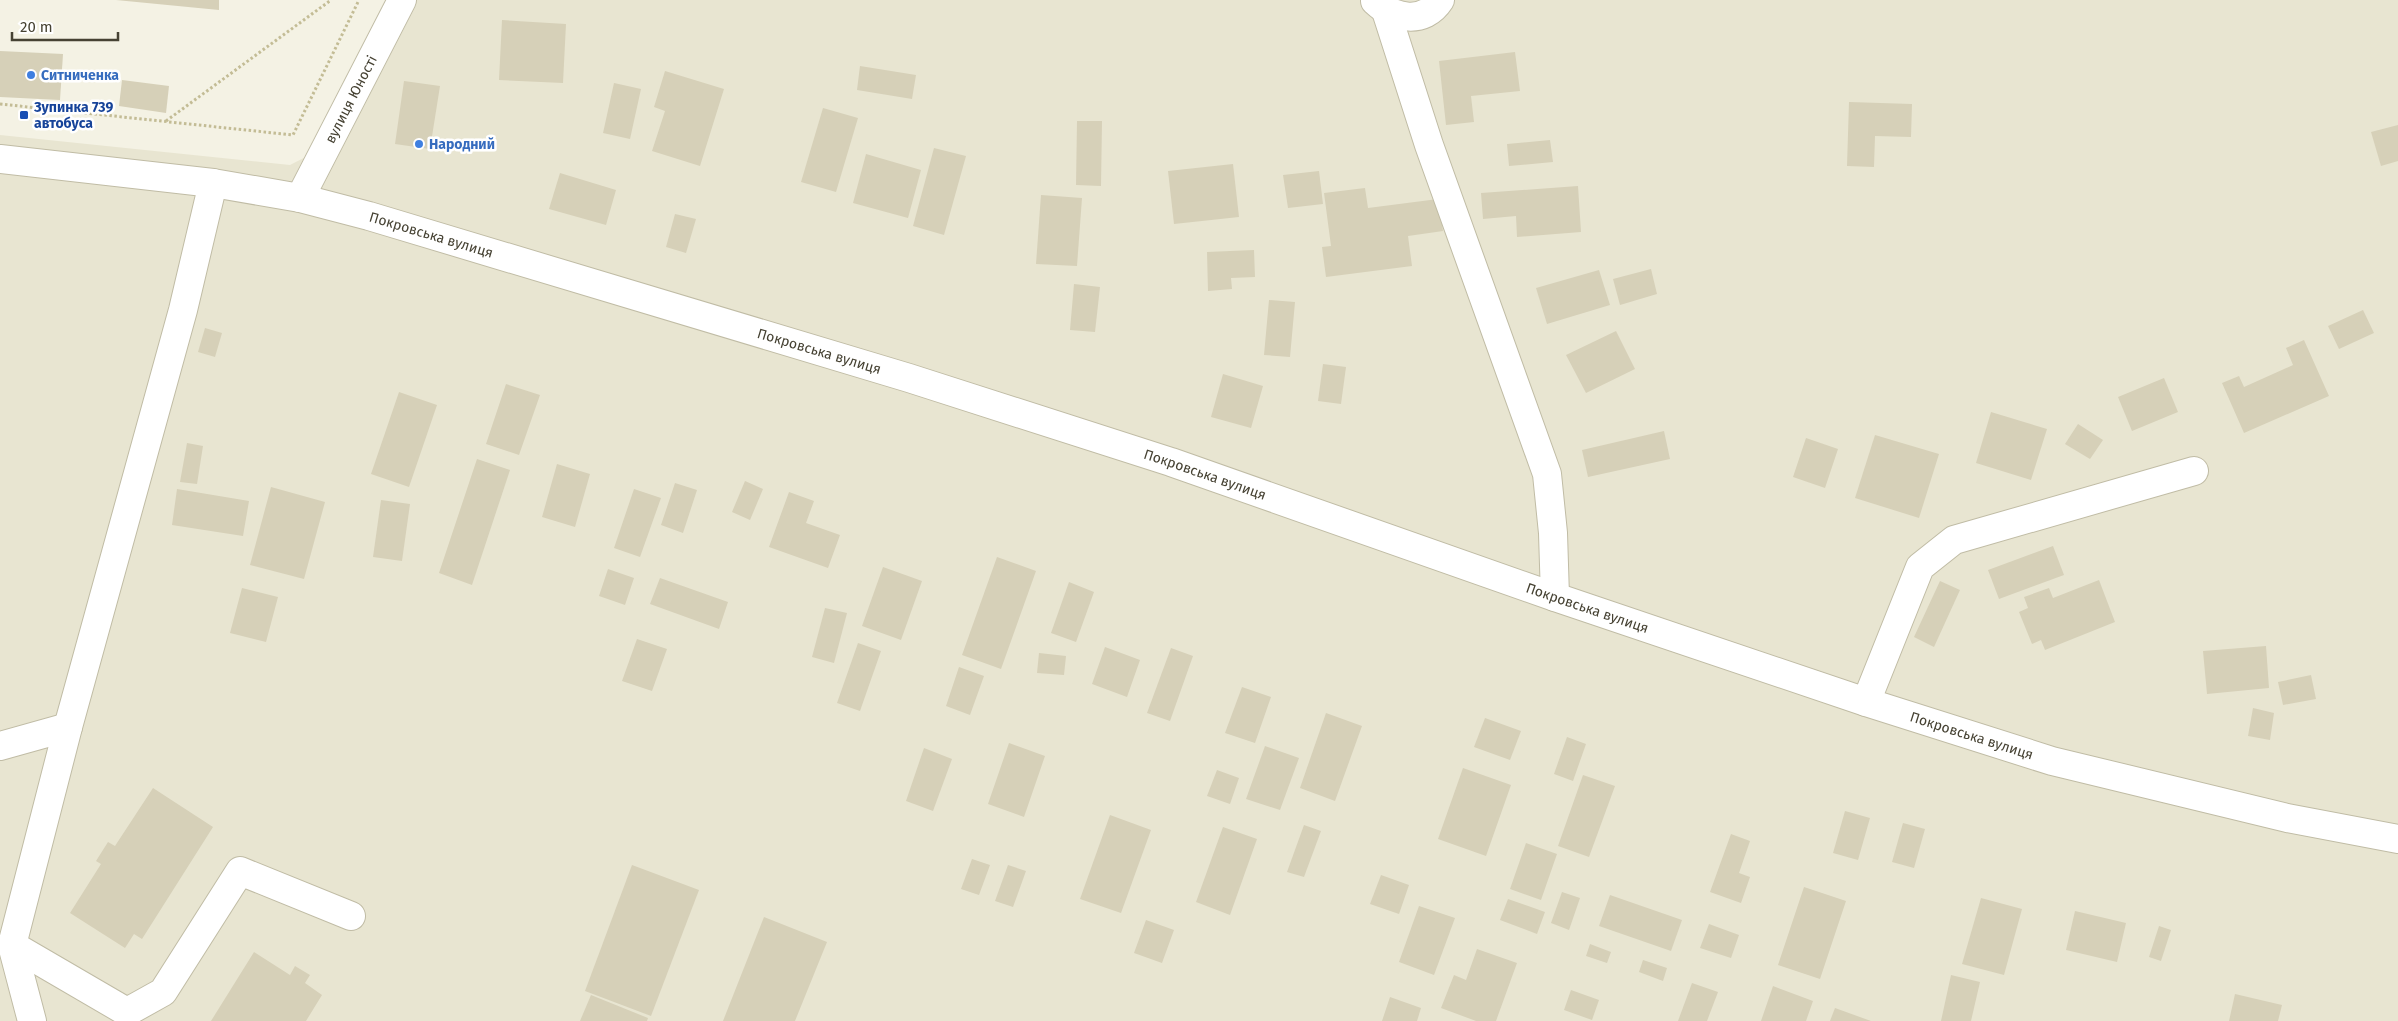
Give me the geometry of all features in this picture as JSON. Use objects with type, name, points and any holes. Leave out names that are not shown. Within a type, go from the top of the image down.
[{"type":"street","name":"вулиця Юності","points":[[300,198],[402,0]]},
{"type":"street","points":[[1380,6],[1398,17],[1413,17],[1426,13],[1440,0]]},
{"type":"street","points":[[1380,6],[1547,474],[1553,533],[1555,597]]},
{"type":"street","name":"Покровська вулиця","points":[[0,159],[214,183],[300,198],[369,216],[918,381],[1172,462],[1555,597],[1866,702],[2052,760],[2286,818],[2398,839]]},
{"type":"street","points":[[32,1021],[12,945],[68,727],[183,310],[214,183]]},
{"type":"street","points":[[1866,702],[1920,567],[1954,540],[2194,471]]},
{"type":"street","points":[[0,746],[68,727]]},
{"type":"street","points":[[12,945],[127,1012],[163,992],[240,871],[351,916]]},
{"type":"path","points":[[166,121],[331,0]]},
{"type":"path","points":[[0,104],[293,135],[359,0]]},
{"type":"shaded area","points":[[402,0],[2398,0],[2398,1021],[0,1021],[0,135],[290,165],[327,146]]},
{"type":"building","points":[[116,0],[219,0],[219,10]]},
{"type":"building","points":[[502,20],[566,24],[563,83],[499,80]]},
{"type":"building","name":"Ситниченка","points":[[0,51],[63,54],[60,100],[0,97]]},
{"type":"building","points":[[1515,52],[1520,91],[1471,96],[1474,122],[1446,125],[1439,61]]},
{"type":"building","points":[[860,66],[916,75],[912,99],[857,90]]},
{"type":"building","points":[[665,71],[724,89],[700,166],[652,151],[665,111],[654,107]]},
{"type":"building","points":[[122,80],[169,86],[166,113],[119,106]]},
{"type":"building","points":[[404,81],[440,86],[430,149],[395,144]]},
{"type":"building","points":[[614,83],[641,89],[630,139],[603,133]]},
{"type":"building","points":[[1849,102],[1912,104],[1911,137],[1875,136],[1874,167],[1847,166]]},
{"type":"building","points":[[823,108],[858,118],[836,192],[801,182]]},
{"type":"building","points":[[1077,121],[1102,121],[1101,186],[1076,185]]},
{"type":"building","points":[[2398,125],[2398,161],[2381,166],[2371,132]]},
{"type":"building","points":[[1550,140],[1553,162],[1509,166],[1507,144]]},
{"type":"building","points":[[934,148],[966,156],[944,235],[913,226]]},
{"type":"building","points":[[866,154],[921,170],[908,218],[853,203]]},
{"type":"building","points":[[1233,164],[1239,217],[1174,224],[1168,171]]},
{"type":"building","points":[[1319,171],[1323,204],[1288,208],[1283,175]]},
{"type":"building","points":[[560,173],[616,190],[606,225],[549,209]]},
{"type":"building","points":[[1578,186],[1581,232],[1517,237],[1516,216],[1483,219],[1481,193]]},
{"type":"building","points":[[1365,188],[1368,208],[1438,199],[1443,231],[1408,236],[1412,266],[1326,277],[1322,247],[1331,246],[1324,193]]},
{"type":"building","points":[[1041,195],[1082,198],[1077,266],[1036,264]]},
{"type":"building","points":[[675,214],[696,219],[686,253],[666,247]]},
{"type":"building","points":[[1254,250],[1255,277],[1231,278],[1232,289],[1208,291],[1207,252]]},
{"type":"building","points":[[1651,269],[1657,294],[1620,305],[1613,279]]},
{"type":"building","points":[[1599,270],[1610,305],[1547,324],[1536,288]]},
{"type":"building","points":[[1074,284],[1100,287],[1095,332],[1070,330]]},
{"type":"building","points":[[1269,300],[1295,302],[1290,357],[1264,355]]},
{"type":"building","points":[[2363,310],[2374,333],[2339,349],[2328,326]]},
{"type":"building","points":[[205,328],[222,333],[215,357],[198,352]]},
{"type":"building","points":[[1616,331],[1635,369],[1586,393],[1566,355]]},
{"type":"building","points":[[2304,340],[2329,396],[2244,433],[2222,383],[2239,376],[2244,387],[2293,365],[2286,348]]},
{"type":"building","points":[[1323,364],[1346,367],[1341,404],[1318,401]]},
{"type":"building","points":[[1223,374],[1263,386],[1251,428],[1211,417]]},
{"type":"building","points":[[2164,378],[2178,412],[2132,431],[2118,397]]},
{"type":"building","points":[[506,384],[540,395],[519,455],[486,444]]},
{"type":"building","points":[[399,392],[437,405],[409,487],[371,474]]},
{"type":"building","points":[[1991,412],[2047,429],[2031,480],[1976,463]]},
{"type":"building","points":[[2078,424],[2103,440],[2090,459],[2065,444]]},
{"type":"building","points":[[1664,431],[1670,459],[1588,477],[1582,450]]},
{"type":"building","points":[[1875,435],[1939,454],[1919,518],[1855,498]]},
{"type":"building","points":[[1806,438],[1838,449],[1825,488],[1793,477]]},
{"type":"building","points":[[187,443],[203,446],[197,484],[180,482]]},
{"type":"building","points":[[477,459],[510,470],[472,585],[439,573]]},
{"type":"building","points":[[557,464],[590,474],[575,527],[542,517]]},
{"type":"building","points":[[745,481],[763,489],[750,520],[732,512]]},
{"type":"building","points":[[675,483],[697,490],[683,533],[661,525]]},
{"type":"building","points":[[271,487],[325,502],[304,579],[250,565]]},
{"type":"building","points":[[177,489],[249,501],[243,536],[172,525]]},
{"type":"building","points":[[634,489],[661,498],[640,557],[614,548]]},
{"type":"building","points":[[789,492],[814,501],[806,523],[840,535],[828,568],[769,547]]},
{"type":"building","points":[[381,500],[410,504],[402,561],[373,557]]},
{"type":"building","points":[[2053,546],[2064,575],[1999,599],[1988,570]]},
{"type":"building","points":[[997,557],[1036,571],[1001,669],[962,655]]},
{"type":"building","points":[[883,567],[922,581],[901,640],[862,626]]},
{"type":"building","points":[[608,569],[634,578],[625,605],[599,596]]},
{"type":"building","points":[[660,578],[728,602],[719,629],[650,604]]},
{"type":"building","points":[[2099,580],[2115,622],[2045,650],[2041,640],[2032,644],[2019,612],[2028,608],[2024,597],[2049,588],[2053,598]]},
{"type":"building","points":[[1940,581],[1960,590],[1934,647],[1914,637]]},
{"type":"building","points":[[1069,582],[1094,592],[1076,642],[1051,633]]},
{"type":"building","points":[[242,588],[278,597],[266,642],[230,633]]},
{"type":"building","points":[[825,608],[847,613],[834,663],[812,657]]},
{"type":"building","points":[[637,639],[667,649],[652,691],[622,681]]},
{"type":"building","points":[[858,643],[881,651],[860,711],[837,703]]},
{"type":"building","points":[[2266,646],[2269,688],[2207,694],[2203,651]]},
{"type":"building","points":[[1105,647],[1140,660],[1127,697],[1092,684]]},
{"type":"building","points":[[1171,648],[1193,656],[1170,721],[1147,713]]},
{"type":"building","points":[[1039,653],[1066,656],[1064,675],[1037,673]]},
{"type":"building","points":[[959,667],[984,676],[970,715],[946,706]]},
{"type":"building","points":[[2311,675],[2316,699],[2283,705],[2278,682]]},
{"type":"building","points":[[1242,687],[1271,697],[1255,743],[1225,733]]},
{"type":"building","points":[[2253,708],[2274,713],[2270,740],[2248,736]]},
{"type":"building","points":[[1326,713],[1362,726],[1335,801],[1300,788]]},
{"type":"building","points":[[1485,718],[1521,731],[1510,760],[1474,747]]},
{"type":"building","points":[[1567,737],[1586,744],[1573,781],[1554,774]]},
{"type":"building","points":[[1009,743],[1045,756],[1024,817],[988,804]]},
{"type":"building","points":[[1265,746],[1299,758],[1280,810],[1246,799]]},
{"type":"building","points":[[924,748],[952,759],[933,811],[906,801]]},
{"type":"building","points":[[1463,768],[1511,785],[1486,856],[1438,839]]},
{"type":"building","points":[[1217,770],[1239,778],[1230,804],[1207,796]]},
{"type":"building","points":[[1583,775],[1615,786],[1589,857],[1558,846]]},
{"type":"building","points":[[153,788],[213,827],[142,939],[134,934],[125,948],[70,913],[101,864],[96,861],[108,842],[115,846]]},
{"type":"building","points":[[1845,811],[1870,818],[1858,860],[1833,853]]},
{"type":"building","points":[[1110,815],[1151,830],[1121,913],[1080,899]]},
{"type":"building","points":[[1903,823],[1925,829],[1914,868],[1892,862]]},
{"type":"building","points":[[1304,825],[1321,831],[1304,877],[1287,872]]},
{"type":"building","points":[[1223,827],[1257,839],[1230,915],[1196,902]]},
{"type":"building","points":[[1731,834],[1750,841],[1739,873],[1750,877],[1741,903],[1710,892]]},
{"type":"building","points":[[1526,843],[1557,854],[1541,900],[1510,889]]},
{"type":"building","points":[[972,859],[990,865],[979,895],[961,889]]},
{"type":"building","points":[[632,865],[699,890],[651,1016],[585,991]]},
{"type":"building","points":[[1008,865],[1026,871],[1013,907],[995,901]]},
{"type":"building","points":[[1381,875],[1409,885],[1399,914],[1370,904]]},
{"type":"building","points":[[1804,887],[1846,901],[1820,979],[1778,965]]},
{"type":"building","points":[[1562,892],[1580,898],[1569,930],[1551,923]]},
{"type":"building","points":[[1610,895],[1682,920],[1671,951],[1599,926]]},
{"type":"building","points":[[1981,898],[2022,909],[2004,975],[1962,964]]},
{"type":"building","points":[[1508,899],[1545,912],[1537,934],[1500,920]]},
{"type":"building","points":[[1419,906],[1455,918],[1434,975],[1399,962]]},
{"type":"building","points":[[2075,911],[2126,923],[2117,962],[2066,950]]},
{"type":"building","points":[[764,917],[827,942],[795,1021],[723,1021]]},
{"type":"building","points":[[1146,920],[1174,930],[1162,963],[1134,953]]},
{"type":"building","points":[[1709,924],[1739,935],[1731,958],[1700,948]]},
{"type":"building","points":[[2159,926],[2171,930],[2161,961],[2149,957]]},
{"type":"building","points":[[1590,944],[1611,952],[1607,963],[1586,956]]},
{"type":"building","points":[[1477,949],[1517,963],[1496,1021],[1476,1021],[1441,1008],[1454,975],[1466,980]]},
{"type":"building","points":[[254,952],[290,975],[295,966],[310,975],[305,983],[322,995],[306,1021],[211,1021]]},
{"type":"building","points":[[1643,960],[1667,968],[1663,981],[1639,972]]},
{"type":"building","points":[[1951,975],[1980,982],[1971,1021],[1941,1021]]},
{"type":"building","points":[[1692,983],[1718,992],[1707,1021],[1678,1021]]},
{"type":"building","points":[[1773,986],[1813,1001],[1806,1021],[1761,1021]]},
{"type":"building","points":[[1571,990],[1599,1000],[1592,1020],[1564,1010]]},
{"type":"building","points":[[2235,994],[2282,1005],[2278,1021],[2229,1021]]},
{"type":"building","points":[[591,995],[648,1018],[647,1021],[580,1021]]},
{"type":"building","points":[[1390,997],[1421,1008],[1417,1021],[1382,1021]]},
{"type":"building","points":[[1835,1008],[1871,1021],[1830,1021]]},
{"type":"place","name":"Ситниченка","points":[[31,75]]},
{"type":"place","name":"Зупинка 739 автобуса","points":[[24,115]]},
{"type":"place","name":"Народний","points":[[419,144]]}]
